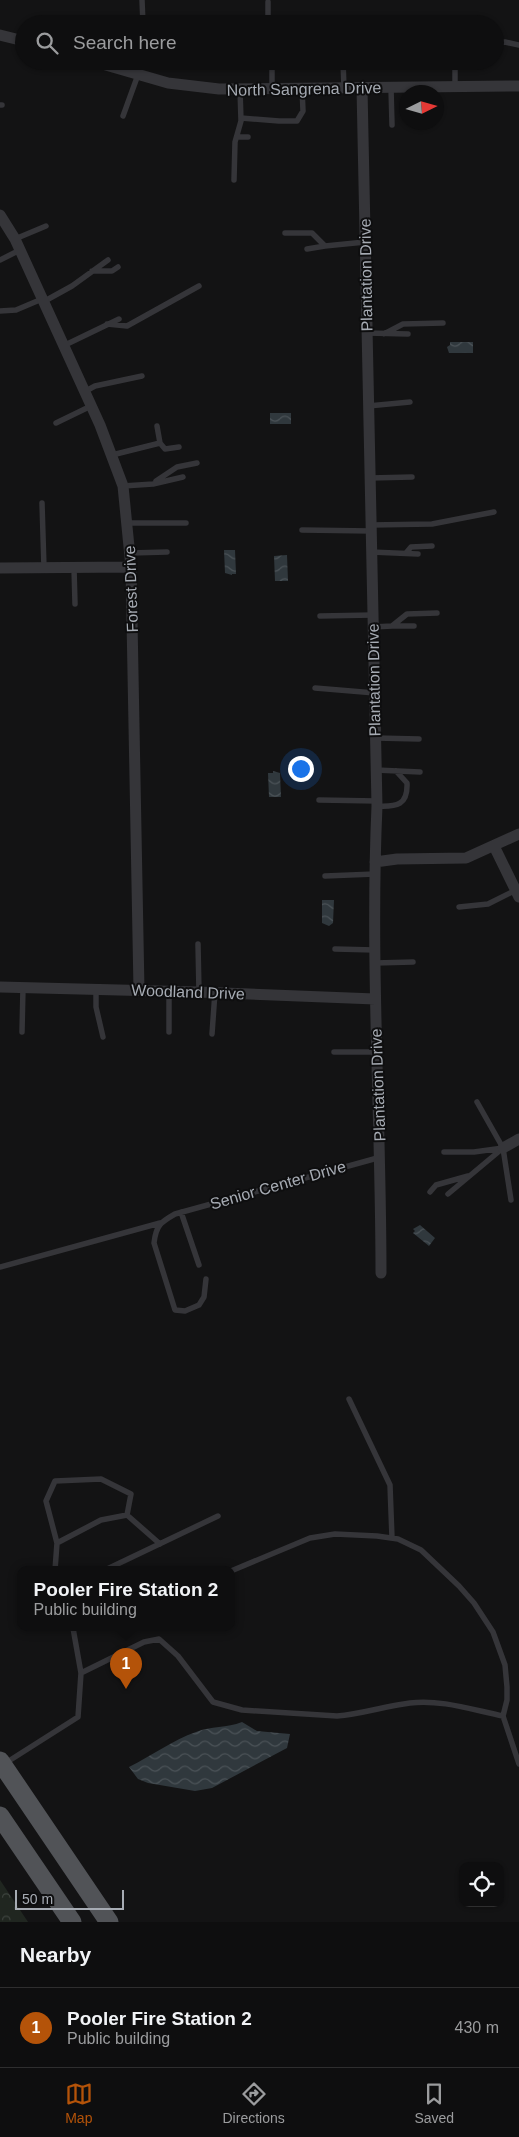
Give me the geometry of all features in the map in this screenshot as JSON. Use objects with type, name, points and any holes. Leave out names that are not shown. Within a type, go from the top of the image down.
[{"type":"main road","points":[[1,1764],[109,1922]]},
{"type":"main road","points":[[0,1816],[72,1922]]},
{"type":"street","points":[[0,34],[15,38]]},
{"type":"street","name":"North Sangrena Drive","points":[[125,70],[193,87],[240,89],[519,86]]},
{"type":"street","name":"Plantation Drive","points":[[362,88],[376,738],[375,999],[381,1157],[381,1273]]},
{"type":"street","name":"Forest Drive","points":[[0,215],[20,250],[91,406],[123,486],[131,567],[139,990]]},
{"type":"street","points":[[0,568],[131,567]]},
{"type":"street","points":[[375,868],[397,859],[466,858],[519,834]]},
{"type":"street","points":[[494,846],[517,894]]},
{"type":"street","name":"Woodland Drive","points":[[0,987],[215,992],[375,999]]},
{"type":"street","points":[[503,1148],[519,1139]]},
{"type":"lane","points":[[142,0],[143,15]]},
{"type":"lane","points":[[268,2],[268,15]]},
{"type":"lane","points":[[504,42],[519,46]]},
{"type":"lane","points":[[123,116],[140,70]]},
{"type":"lane","points":[[272,70],[272,89]]},
{"type":"lane","points":[[343,70],[344,88]]},
{"type":"lane","points":[[455,70],[455,87]]},
{"type":"lane","points":[[241,118],[279,121],[297,120],[303,111],[302,88]]},
{"type":"lane","points":[[391,88],[392,125]]},
{"type":"lane","points":[[234,180],[236,137],[241,118],[240,89]]},
{"type":"lane","points":[[236,137],[248,137]]},
{"type":"lane","points":[[14,239],[46,226]]},
{"type":"lane","points":[[286,233],[312,233],[325,246]]},
{"type":"lane","points":[[307,249],[365,242]]},
{"type":"lane","points":[[0,260],[20,250]]},
{"type":"lane","points":[[0,311],[16,310],[43,301],[72,286],[108,260]]},
{"type":"lane","points":[[92,271],[112,271],[118,268]]},
{"type":"lane","points":[[107,324],[127,326],[199,286]]},
{"type":"lane","points":[[63,346],[119,319]]},
{"type":"lane","points":[[384,334],[403,324],[443,323]]},
{"type":"lane","points":[[367,333],[408,334]]},
{"type":"lane","points":[[84,392],[95,386],[142,376]]},
{"type":"lane","points":[[368,406],[410,402]]},
{"type":"lane","points":[[56,423],[91,406]]},
{"type":"lane","points":[[157,426],[160,443],[165,449],[179,447]]},
{"type":"lane","points":[[112,455],[160,443]]},
{"type":"lane","points":[[153,484],[177,467],[197,463]]},
{"type":"lane","points":[[123,486],[153,484],[183,477]]},
{"type":"lane","points":[[370,478],[412,477]]},
{"type":"lane","points":[[42,503],[44,568]]},
{"type":"lane","points":[[302,530],[432,524],[494,512]]},
{"type":"lane","points":[[128,524],[186,523]]},
{"type":"lane","points":[[406,553],[411,547],[432,546]]},
{"type":"lane","points":[[130,553],[167,552]]},
{"type":"lane","points":[[372,552],[418,554]]},
{"type":"lane","points":[[74,568],[75,604]]},
{"type":"lane","points":[[392,626],[407,614],[437,613]]},
{"type":"lane","points":[[320,616],[373,621],[392,626],[414,626]]},
{"type":"lane","points":[[315,688],[374,693]]},
{"type":"lane","points":[[376,738],[419,739]]},
{"type":"lane","points":[[376,770],[420,772]]},
{"type":"lane","points":[[319,800],[397,805],[404,801],[408,794],[408,783],[396,771]]},
{"type":"lane","points":[[324,876],[375,868]]},
{"type":"lane","points":[[459,907],[488,904],[517,894]]},
{"type":"lane","points":[[198,944],[198,992]]},
{"type":"lane","points":[[336,949],[375,950]]},
{"type":"lane","points":[[375,963],[413,962]]},
{"type":"lane","points":[[22,1032],[23,988]]},
{"type":"lane","points":[[96,989],[96,1007],[103,1037]]},
{"type":"lane","points":[[169,991],[169,1032]]},
{"type":"lane","points":[[212,1034],[215,992]]},
{"type":"lane","points":[[334,1052],[377,1052]]},
{"type":"lane","points":[[478,1102],[503,1148],[511,1200]]},
{"type":"lane","points":[[444,1152],[474,1152],[503,1148]]},
{"type":"lane","points":[[448,1194],[503,1148]]},
{"type":"lane","name":"Senior Center Drive","points":[[0,1267],[160,1223],[178,1213],[381,1157]]},
{"type":"lane","points":[[430,1192],[436,1185],[470,1175]]},
{"type":"lane","points":[[178,1213],[199,1265]]},
{"type":"lane","points":[[160,1223],[155,1233],[154,1243],[175,1310],[185,1311],[199,1306],[204,1296],[206,1279]]},
{"type":"lane","points":[[349,1399],[390,1485],[392,1538]]},
{"type":"lane","points":[[56,1566],[57,1543],[46,1502],[55,1481],[101,1480],[131,1494],[127,1515]]},
{"type":"lane","points":[[57,1543],[101,1520],[127,1515]]},
{"type":"lane","points":[[127,1515],[160,1544]]},
{"type":"lane","points":[[113,1566],[218,1516]]},
{"type":"lane","points":[[235,1569],[310,1538],[335,1534],[392,1538],[421,1550],[474,1603],[493,1632],[505,1666],[508,1686],[503,1716],[519,1764]]},
{"type":"lane","points":[[1,1764],[78,1717],[81,1673],[74,1631]]},
{"type":"lane","points":[[81,1673],[144,1642],[159,1640],[178,1656],[213,1702],[242,1710],[337,1716],[411,1703],[431,1702],[503,1716]]},
{"type":"green space","points":[[0,1880],[28,1922],[0,1922]]},
{"type":"water","points":[[450,342],[473,342],[473,353],[449,353],[447,347],[450,345]]},
{"type":"water","points":[[270,413],[291,413],[291,424],[270,424]]},
{"type":"water","points":[[224,550],[235,550],[236,574],[225,573]]},
{"type":"water","points":[[287,555],[288,581],[275,581],[274,556]]},
{"type":"water","points":[[273,771],[280,773],[281,797],[269,797],[268,773],[273,773]]},
{"type":"water","points":[[322,900],[334,900],[333,923],[329,926],[322,923]]},
{"type":"water","points":[[420,1225],[435,1238],[429,1246],[413,1233],[415,1231],[413,1229]]},
{"type":"water","points":[[242,1722],[257,1731],[290,1734],[287,1748],[212,1788],[195,1791],[148,1783],[138,1779],[129,1767],[187,1735]]},
{"type":"place","name":"Pooler Fire Station 2","points":[[126,1689]]}]
